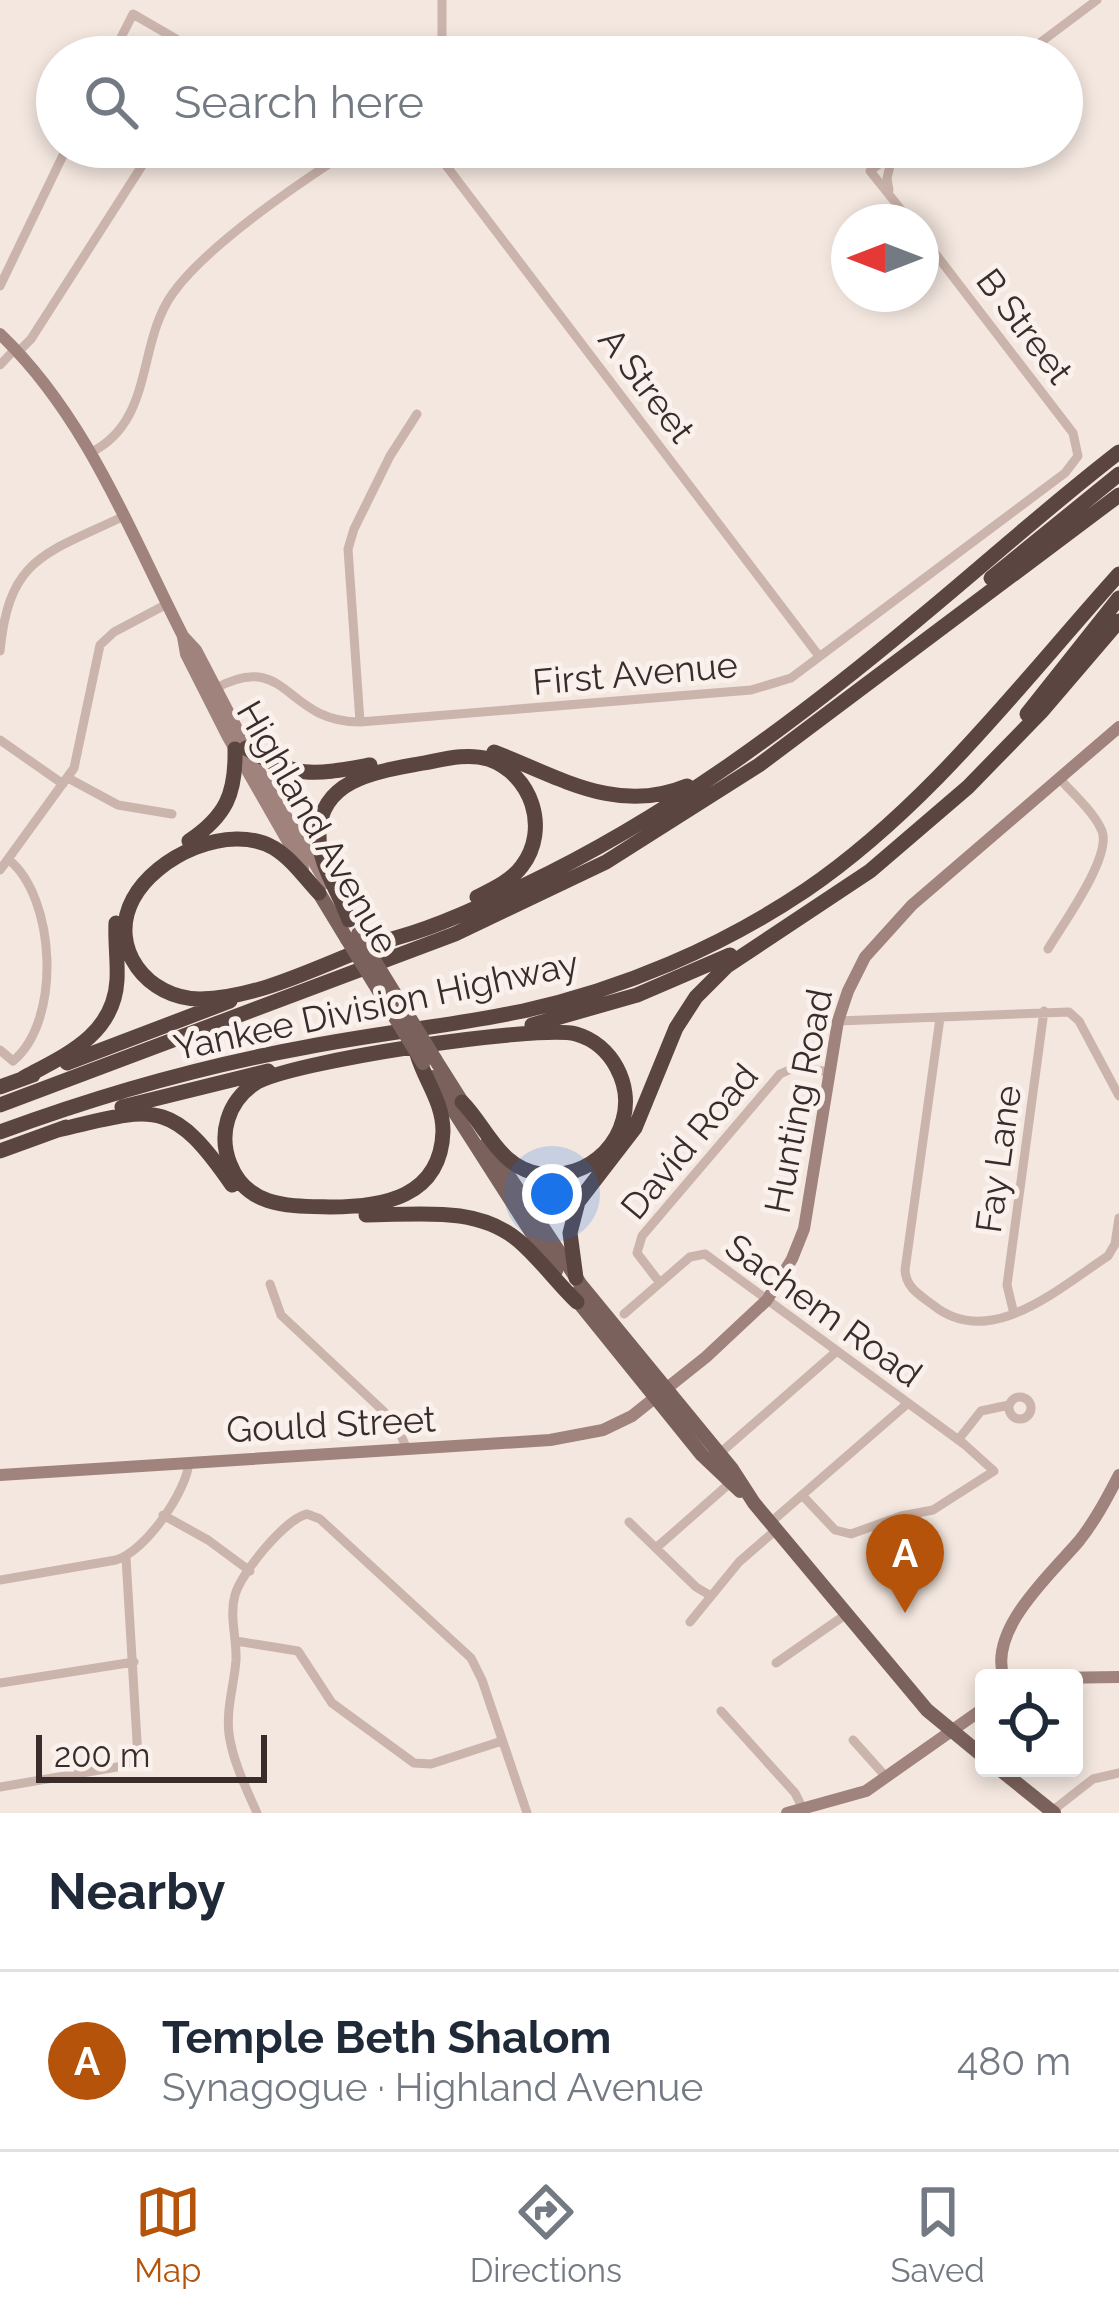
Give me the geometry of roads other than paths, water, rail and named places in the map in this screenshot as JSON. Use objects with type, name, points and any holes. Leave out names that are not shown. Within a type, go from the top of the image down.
[{"type":"highway","points":[[0,1087],[463,913],[560,868],[665,808],[752,748],[889,644],[1119,452]]},
{"type":"highway","points":[[931,636],[967,596],[1119,474]]},
{"type":"highway","name":"Yankee Division Highway","points":[[0,1106],[455,934],[569,882],[725,789],[1119,495]]},
{"type":"highway","name":"Yankee Division Highway","points":[[0,1132],[124,1090],[246,1059],[548,1005],[642,975],[718,940],[816,883],[914,802],[1119,574]]},
{"type":"highway","points":[[954,798],[1119,598]]},
{"type":"highway","points":[[576,1278],[570,1238],[574,1211],[638,1122],[683,1015],[722,970],[881,862],[954,798],[1041,712],[1119,620]]},
{"type":"highway","points":[[23,1078],[78,1048],[101,1026],[116,988],[115,927],[122,900],[142,873],[223,814],[235,783],[240,749],[282,769],[311,775],[475,748],[597,794],[631,799],[683,788],[752,748]]},
{"type":"highway","points":[[351,931],[322,859],[319,835],[324,812],[342,788],[370,773],[464,757],[505,767],[525,788],[535,812],[534,841],[522,866],[476,898],[381,943]]},
{"type":"highway","points":[[277,982],[207,998],[161,990],[142,976],[129,952],[125,930],[132,902],[149,879],[190,851],[232,837],[274,848],[319,893]]},
{"type":"highway","points":[[452,1042],[566,1017],[651,990],[717,962],[812,911]]},
{"type":"highway","points":[[0,1151],[117,1109],[205,1085],[533,1031],[581,1036],[598,1045],[623,1081],[626,1105],[619,1132],[599,1158],[574,1172],[552,1175],[524,1169],[507,1158],[461,1102]]},
{"type":"highway","points":[[342,1060],[271,1076],[250,1087],[236,1102],[226,1124],[226,1155],[238,1180],[256,1196],[284,1206],[364,1207],[392,1202],[413,1190],[435,1162],[442,1136],[438,1103],[423,1059]]},
{"type":"highway","points":[[58,1130],[122,1114],[171,1119],[198,1139],[243,1198],[278,1214],[452,1215],[484,1221],[521,1242],[577,1302]]},
{"type":"main road","name":"Highland Avenue","points":[[0,334],[55,396],[90,453],[183,636],[186,654],[211,691],[319,893],[351,931]]},
{"type":"main road","name":"Hunting Road","points":[[660,1395],[767,1300],[792,1259],[805,1228],[838,1022],[857,970],[890,925],[1119,728]]},
{"type":"main road","name":"Highland Avenue","points":[[240,749],[423,1059],[577,1302],[774,1525],[931,1713],[975,1750]]},
{"type":"main road","name":"Highland Avenue","points":[[423,1059],[461,1102],[576,1278],[660,1395]]},
{"type":"main road","name":"Gould Street","points":[[0,1475],[579,1436],[622,1422],[660,1395]]},
{"type":"main road","name":"Highland Avenue","points":[[714,1458],[730,1483],[754,1503]]},
{"type":"main road","points":[[1002,1669],[999,1658],[1006,1637],[1046,1576],[1089,1527],[1119,1475]]},
{"type":"main road","points":[[1083,1678],[1119,1677]]},
{"type":"main road","points":[[787,1813],[847,1798],[887,1778],[975,1715]]},
{"type":"main road","points":[[1009,1777],[1053,1812]]},
{"type":"street","points":[[442,0],[442,36]]},
{"type":"street","points":[[1049,36],[1097,0]]},
{"type":"street","points":[[122,36],[134,14],[172,36]]},
{"type":"street","points":[[0,286],[57,168]]},
{"type":"street","points":[[0,365],[31,340],[141,168]]},
{"type":"street","points":[[90,453],[113,437],[134,409],[155,326],[182,281],[324,168]]},
{"type":"street","name":"A Street","points":[[448,168],[819,656]]},
{"type":"street","points":[[874,168],[870,171],[897,204]]},
{"type":"street","points":[[890,195],[891,168]]},
{"type":"street","name":"B Street","points":[[939,258],[1073,433],[1079,453]]},
{"type":"street","points":[[360,722],[348,549],[382,472],[417,414]]},
{"type":"street","name":"First Avenue","points":[[211,691],[240,676],[257,674],[276,682],[318,715],[360,722],[758,690],[785,681],[819,656],[1066,472],[1079,453]]},
{"type":"street","points":[[0,651],[6,604],[25,570],[122,517]]},
{"type":"street","points":[[0,869],[66,781],[77,756],[100,645],[114,632],[167,604]]},
{"type":"street","points":[[0,740],[66,781],[118,805],[172,814]]},
{"type":"street","points":[[1048,950],[1104,845],[1098,824],[1060,779]]},
{"type":"street","points":[[0,1051],[13,1060],[37,1033],[47,989],[37,900],[8,859]]},
{"type":"street","name":"Fay Lane","points":[[1014,1314],[1007,1285],[1044,1011]]},
{"type":"street","points":[[838,1022],[1066,1011],[1077,1018],[1119,1096]]},
{"type":"street","points":[[940,1018],[905,1277],[911,1288],[954,1318],[983,1323],[1014,1314],[1108,1256],[1119,1218]]},
{"type":"street","name":"David Road","points":[[660,1283],[638,1256],[642,1236],[780,1074],[796,1067],[829,1072]]},
{"type":"street","name":"Sachem Road","points":[[624,1315],[690,1257],[705,1254],[994,1471],[933,1510],[851,1534],[835,1531],[802,1495]]},
{"type":"street","points":[[270,1284],[281,1315],[395,1422],[406,1449]]},
{"type":"street","points":[[714,1458],[837,1352]]},
{"type":"street","points":[[690,1622],[802,1495],[907,1404]]},
{"type":"street","points":[[958,1440],[981,1411],[1009,1405]]},
{"type":"street","points":[[0,1580],[126,1558],[141,1547],[163,1515],[186,1478],[188,1462]]},
{"type":"street","points":[[656,1548],[730,1483]]},
{"type":"street","points":[[257,1813],[237,1767],[229,1733],[234,1598],[290,1520],[307,1514],[317,1517],[471,1658],[526,1813]]},
{"type":"street","points":[[163,1515],[250,1571]]},
{"type":"street","points":[[629,1522],[696,1587],[711,1595]]},
{"type":"street","points":[[0,1787],[134,1763],[140,1751],[126,1558]]},
{"type":"street","points":[[776,1663],[848,1613]]},
{"type":"street","points":[[236,1641],[298,1651],[332,1703],[414,1763],[431,1764],[502,1741]]},
{"type":"street","points":[[0,1684],[134,1662]]},
{"type":"street","points":[[721,1712],[795,1793],[803,1809]]},
{"type":"street","points":[[853,1740],[887,1778]]},
{"type":"street","points":[[1053,1812],[1093,1779],[1119,1773]]},
{"type":"place","name":"Temple Beth Shalom","points":[[905,1613]]}]
